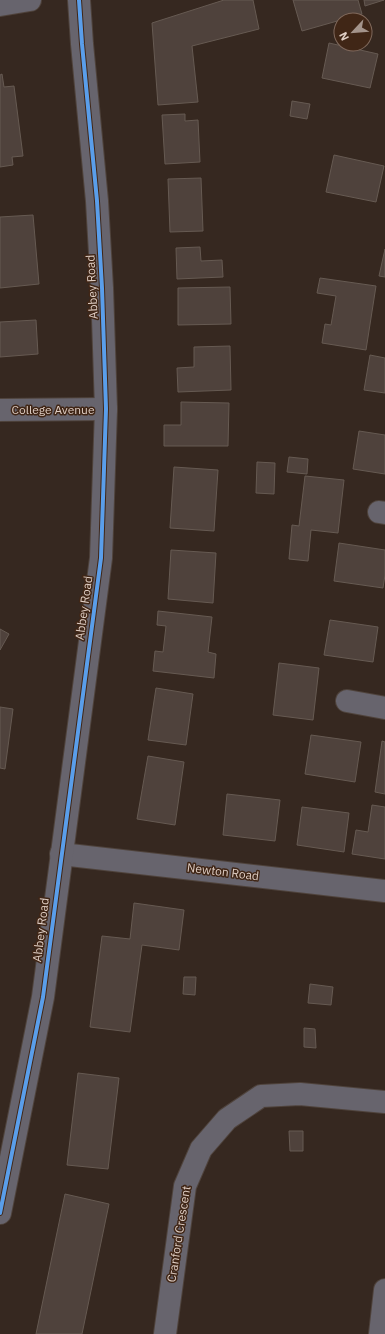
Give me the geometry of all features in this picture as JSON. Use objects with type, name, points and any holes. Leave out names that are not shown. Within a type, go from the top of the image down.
[{"type":"street","points":[[0,5],[30,0]]},
{"type":"street","name":"Abbey Road","points":[[0,1213],[43,997],[101,558],[106,409],[102,288],[97,201],[79,0]]},
{"type":"street","name":"College Avenue","points":[[0,410],[106,409]]},
{"type":"street","points":[[347,701],[385,708]]},
{"type":"street","name":"Newton Road","points":[[61,854],[385,891]]},
{"type":"street","name":"Cranford Crescent","points":[[165,1334],[186,1186],[201,1149],[227,1119],[261,1096],[300,1094],[385,1102]]},
{"type":"street","points":[[380,1334],[385,1290]]},
{"type":"building","points":[[224,0],[253,0],[259,29],[192,46],[198,102],[158,105],[152,23]]},
{"type":"building","points":[[293,0],[358,0],[361,12],[333,12],[333,22],[302,31]]},
{"type":"building","points":[[364,0],[384,0],[365,6]]},
{"type":"building","points":[[329,43],[333,44],[333,52],[369,52],[378,54],[370,88],[322,78]]},
{"type":"building","points":[[2,74],[4,87],[14,86],[23,156],[12,157],[13,165],[0,167],[0,75]]},
{"type":"building","points":[[292,101],[310,104],[307,119],[290,116]]},
{"type":"building","points":[[185,114],[185,121],[198,120],[200,162],[165,164],[162,115]]},
{"type":"building","points":[[334,155],[384,166],[376,202],[326,192]]},
{"type":"building","points":[[201,178],[203,231],[170,232],[168,179]]},
{"type":"building","points":[[33,215],[39,284],[0,288],[0,217]]},
{"type":"building","points":[[200,247],[201,261],[222,260],[223,277],[177,279],[176,248]]},
{"type":"building","points":[[385,249],[385,277],[379,276]]},
{"type":"building","points":[[320,278],[376,286],[366,350],[322,343],[325,324],[331,325],[336,296],[317,293]]},
{"type":"building","points":[[230,287],[231,324],[178,325],[178,288]]},
{"type":"building","points":[[36,320],[38,354],[0,357],[0,322]]},
{"type":"building","points":[[230,346],[231,390],[178,392],[177,368],[194,367],[194,347]]},
{"type":"building","points":[[370,355],[385,358],[385,393],[364,390]]},
{"type":"building","points":[[181,402],[229,403],[228,446],[164,446],[164,425],[181,425]]},
{"type":"building","points":[[359,431],[385,435],[385,474],[353,469]]},
{"type":"building","points":[[289,457],[308,459],[307,474],[287,472]]},
{"type":"building","points":[[257,462],[275,463],[274,494],[256,493]]},
{"type":"building","points":[[174,467],[218,470],[214,531],[170,528]]},
{"type":"building","points":[[305,476],[344,480],[338,533],[311,530],[308,561],[289,559],[292,525],[299,526]]},
{"type":"building","points":[[339,543],[385,550],[385,575],[383,588],[334,581]]},
{"type":"building","points":[[171,550],[216,553],[213,603],[168,599]]},
{"type":"building","points":[[158,611],[212,617],[208,652],[216,654],[214,678],[153,671],[155,651],[163,652],[166,626],[157,625]]},
{"type":"building","points":[[330,620],[378,627],[373,662],[324,655]]},
{"type":"building","points":[[0,629],[9,634],[0,650]]},
{"type":"building","points":[[279,663],[319,668],[313,720],[273,715]]},
{"type":"building","points":[[156,688],[193,694],[186,745],[148,740]]},
{"type":"building","points":[[0,707],[13,709],[5,769],[0,768]]},
{"type":"building","points":[[311,735],[361,742],[355,782],[305,774]]},
{"type":"building","points":[[382,741],[385,742],[385,794],[375,792]]},
{"type":"building","points":[[148,756],[184,762],[175,825],[137,819]]},
{"type":"building","points":[[227,794],[280,800],[275,841],[223,835]]},
{"type":"building","points":[[372,805],[385,807],[385,859],[352,854],[356,830],[368,832]]},
{"type":"building","points":[[302,807],[349,813],[344,852],[297,845]]},
{"type":"building","points":[[134,903],[184,910],[179,950],[142,945],[130,1032],[90,1027],[102,936],[130,939]]},
{"type":"building","points":[[184,977],[196,977],[195,995],[183,994]]},
{"type":"building","points":[[310,984],[333,987],[331,1005],[308,1003]]},
{"type":"building","points":[[304,1028],[315,1029],[316,1048],[304,1047]]},
{"type":"building","points":[[78,1073],[119,1078],[108,1169],[67,1165]]},
{"type":"building","points":[[289,1131],[303,1131],[303,1151],[290,1151]]},
{"type":"building","points":[[65,1194],[109,1204],[82,1334],[36,1334]]},
{"type":"cycle path","points":[[0,1213],[43,997],[101,558],[106,409],[102,288],[97,201],[79,0]]}]
